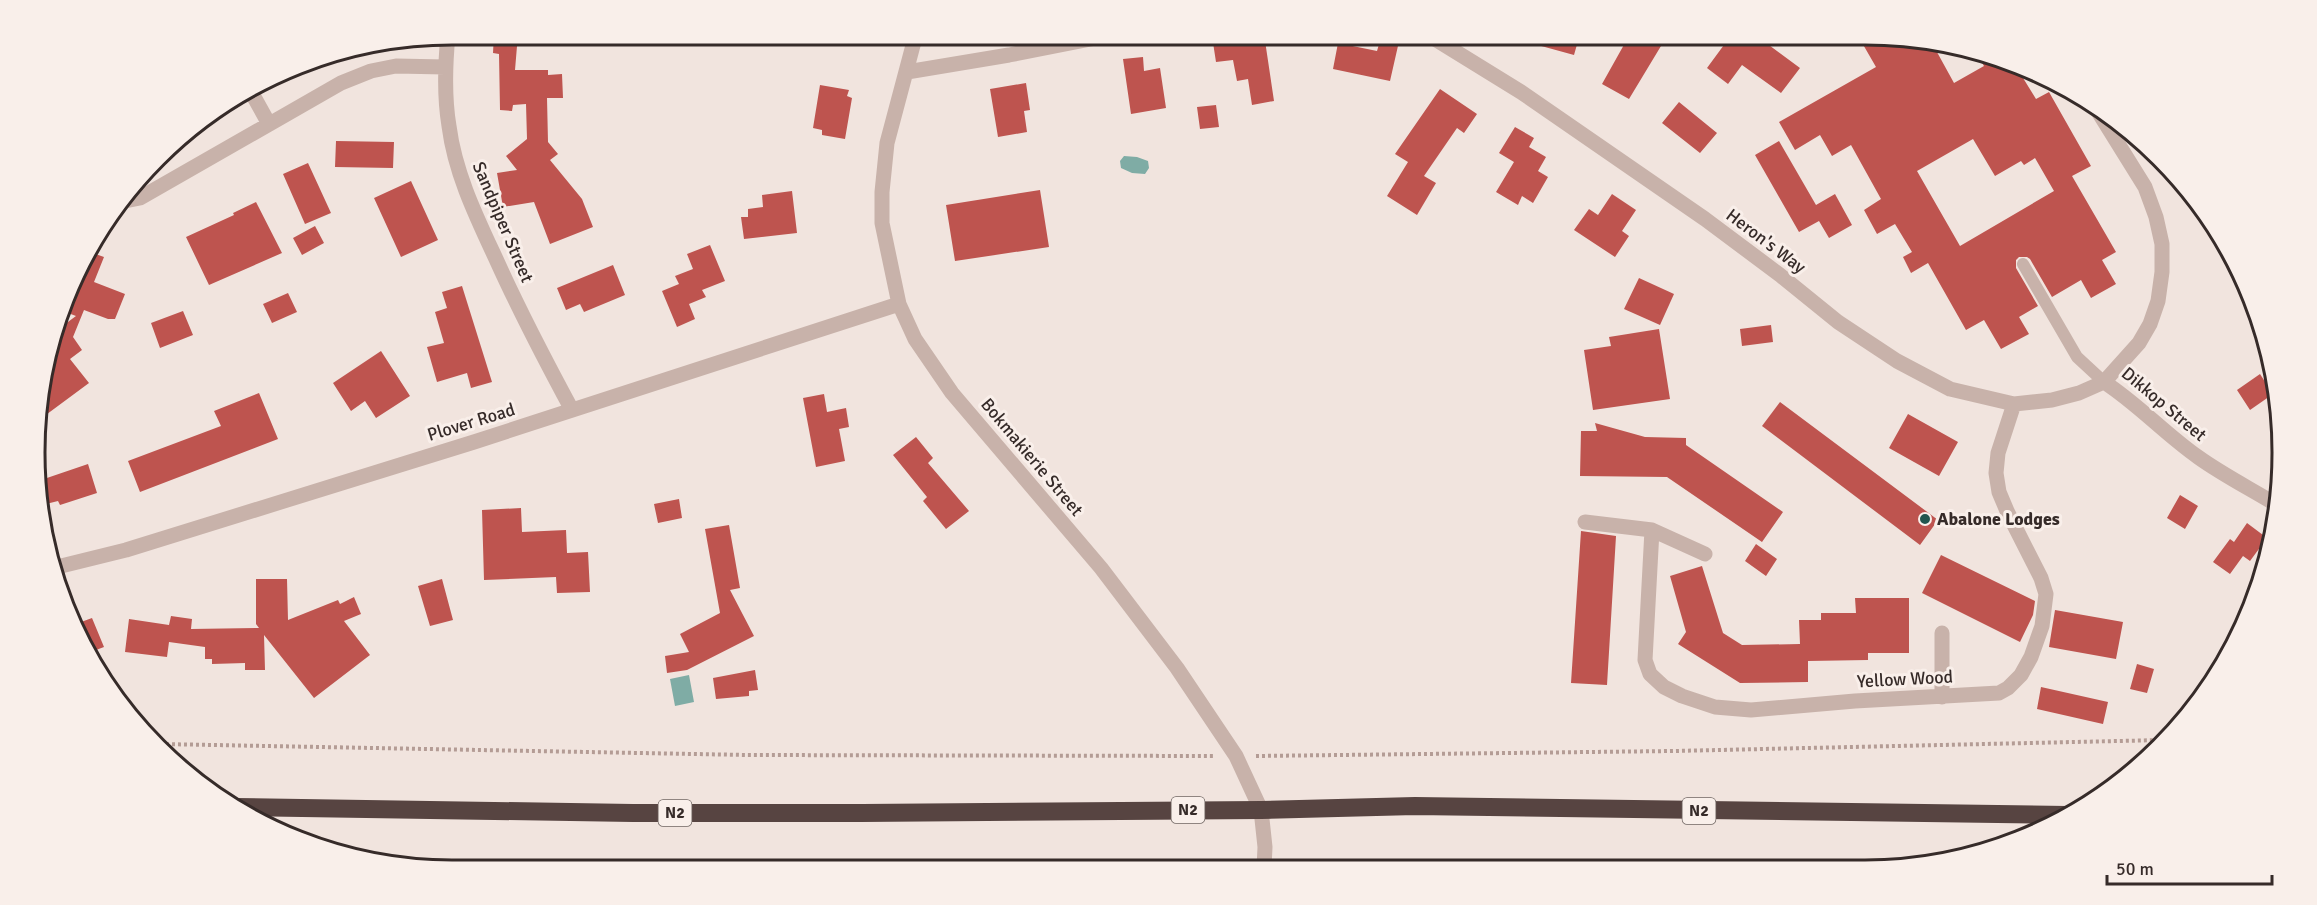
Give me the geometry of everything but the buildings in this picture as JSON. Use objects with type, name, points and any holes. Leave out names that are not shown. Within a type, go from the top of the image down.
[{"type":"highway","name":"N2","points":[[253,807],[633,813],[1261,810],[1415,806],[2051,815]]},
{"type":"street","name":"Sandpiper Street","points":[[447,45],[445,67],[449,128],[464,186],[528,329],[572,410]]},
{"type":"street","name":"Bokmakierie Street","points":[[913,45],[887,143],[882,192],[882,223],[899,304],[915,339],[952,393],[1108,578],[1177,668],[1236,756],[1261,810],[1264,860]]},
{"type":"street","points":[[907,72],[1060,45]]},
{"type":"street","name":"Heron's Way","points":[[1445,45],[1521,92],[1705,219],[1838,322],[1897,362],[1950,389],[2014,404],[2052,400],[2079,393],[2104,382]]},
{"type":"street","points":[[133,199],[140,198],[341,83],[371,71],[396,66],[445,67]]},
{"type":"street","points":[[254,97],[269,124]]},
{"type":"street","name":"Dikkop Street","points":[[2106,124],[2145,187],[2156,217],[2162,244],[2162,273],[2150,324],[2139,343],[2104,382],[2128,398],[2164,431],[2199,458],[2269,500]]},
{"type":"street","name":"Plover Road","points":[[61,566],[166,538],[899,304]]},
{"type":"street","name":"Yellow Wood","points":[[1652,530],[1645,660],[1650,674],[1664,687],[1715,707],[1751,710],[1999,693],[2008,688],[2021,675],[2031,657],[2042,626],[2046,594],[2041,578],[2007,511],[1996,473],[2002,438],[2014,404]]},
{"type":"street","points":[[1585,522],[1652,530],[1704,554]]},
{"type":"street","points":[[1942,633],[1942,697]]},
{"type":"lane","points":[[2023,264],[2077,357],[2104,382]]},
{"type":"path","points":[[167,744],[747,755],[1236,756],[1674,751],[2154,740]]},
{"type":"water","points":[[1124,156],[1148,161],[1149,168],[1145,174],[1132,173],[1121,168],[1120,161]]},
{"type":"water","points":[[689,675],[694,702],[675,706],[670,679]]},
{"type":"place","name":"Abalone Lodges","points":[[1925,519]]}]
